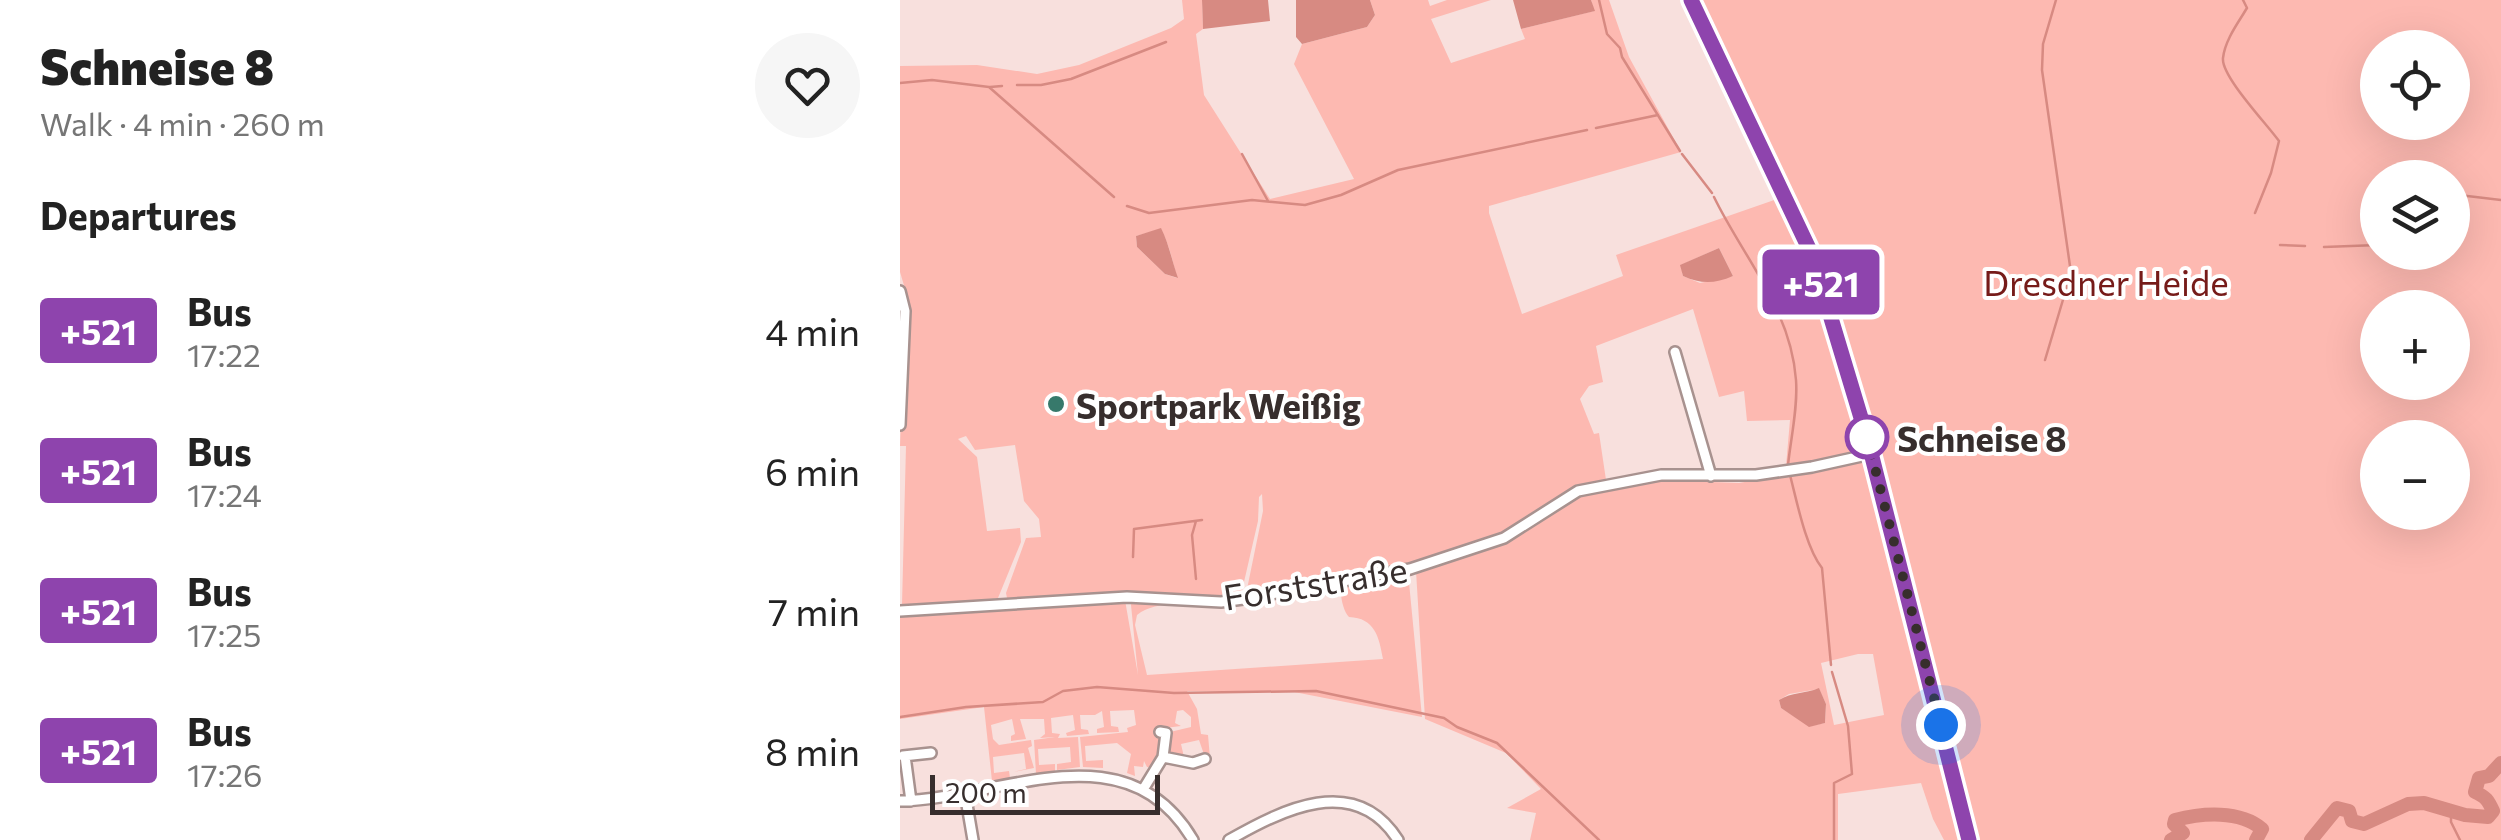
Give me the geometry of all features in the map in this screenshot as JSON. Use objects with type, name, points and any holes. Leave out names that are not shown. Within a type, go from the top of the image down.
[{"type":"main road","points":[[1692,0],[1812,255],[1871,454],[1969,840]]},
{"type":"street","points":[[900,291],[905,310],[900,425]]},
{"type":"street","points":[[1675,352],[1711,476]]},
{"type":"street","name":"Forststraße","points":[[900,611],[1127,597],[1221,602],[1312,588],[1410,568],[1504,538],[1578,492],[1660,475],[1745,476],[1812,468],[1871,454]]},
{"type":"street","points":[[1144,788],[1163,757],[1166,734],[1160,732]]},
{"type":"street","points":[[932,753],[902,756],[906,801],[1081,774],[1111,777],[1144,788],[1172,809],[1193,840]]},
{"type":"street","points":[[1163,757],[1200,762]]},
{"type":"street","points":[[965,793],[972,840]]},
{"type":"street","points":[[1229,840],[1288,809],[1314,802],[1340,802],[1368,812],[1398,840]]},
{"type":"green space","name":"Dresdner Heide","points":[[1182,0],[1202,0],[1203,29],[1196,34],[1204,95],[1270,199],[1354,179],[1294,64],[1302,44],[1367,27],[1375,15],[1370,0],[1428,0],[1430,6],[1447,0],[1491,0],[1431,19],[1451,63],[1525,39],[1521,29],[1594,11],[1591,0],[1609,0],[1629,57],[1681,152],[1489,206],[1522,314],[1623,276],[1616,255],[1786,196],[1695,0],[2501,0],[2501,840],[1944,840],[1921,783],[1838,794],[1838,840],[1530,840],[1536,813],[1507,808],[1541,789],[1506,753],[1425,719],[1416,571],[1508,542],[1579,496],[1659,480],[1739,483],[1813,470],[1811,463],[1786,466],[1790,420],[1747,421],[1744,391],[1719,397],[1693,309],[1596,346],[1603,382],[1589,386],[1580,399],[1594,434],[1599,433],[1606,480],[1577,488],[1502,536],[1408,565],[1246,594],[1263,511],[1262,494],[1241,595],[1172,595],[1171,601],[1225,607],[1157,606],[1137,615],[1135,625],[1147,675],[1383,659],[1370,625],[1347,614],[1341,597],[1342,585],[1408,572],[1422,717],[1289,691],[1187,691],[1197,709],[1201,734],[1208,735],[1207,763],[1199,740],[1181,744],[1184,757],[1189,760],[1170,756],[1170,732],[1191,727],[1191,717],[1183,710],[1177,711],[1175,723],[1181,726],[1157,729],[1157,734],[1164,736],[1161,755],[1152,768],[1144,761],[1143,767],[1134,766],[1135,776],[1127,773],[1131,754],[1117,743],[1085,746],[1086,761],[1103,760],[1103,768],[1083,767],[1080,737],[1128,732],[1127,728],[1136,725],[1134,710],[1110,711],[1111,726],[1118,727],[1119,732],[1097,733],[1097,729],[1104,727],[1102,711],[1080,715],[1081,729],[1089,734],[1067,736],[1075,730],[1073,715],[1051,718],[1052,733],[1060,734],[1058,738],[1078,737],[1080,767],[1057,770],[1057,764],[1071,762],[1070,747],[1038,749],[1039,765],[1055,764],[1055,771],[1036,774],[1034,740],[1055,737],[1040,738],[1045,734],[1044,719],[1020,719],[1026,739],[1011,741],[1015,734],[1012,719],[991,725],[993,739],[999,745],[1031,740],[1032,746],[1028,748],[1034,768],[1013,772],[1026,769],[1024,753],[993,757],[994,773],[1009,771],[1010,778],[992,781],[984,707],[900,719],[900,616],[1125,600],[1138,675],[1130,595],[1007,598],[1026,538],[1041,537],[1039,519],[1024,501],[1015,445],[975,450],[966,436],[958,439],[977,457],[987,531],[1020,528],[1021,542],[998,598],[968,604],[902,605],[906,446],[900,446],[905,311],[911,309],[900,272],[900,66],[977,65],[1037,74],[1079,65],[1171,28],[1184,19]],"holes":[[[1161,229],[1177,278],[1165,274],[1137,247],[1136,236]],[[1719,248],[1733,276],[1700,283],[1683,276],[1681,265]],[[1873,654],[1884,715],[1834,725],[1821,663]],[[1819,689],[1826,704],[1825,723],[1809,726],[1781,708],[1779,700],[1789,694]]]},
{"type":"shaded area","points":[[1202,0],[1268,0],[1270,21],[1203,29]]},
{"type":"shaded area","points":[[1296,0],[1370,0],[1375,15],[1367,27],[1302,44],[1296,37]]},
{"type":"shaded area","points":[[1513,0],[1591,0],[1595,11],[1521,29]]},
{"type":"shaded area","points":[[1161,228],[1178,278],[1165,274],[1137,247],[1136,236]]},
{"type":"shaded area","points":[[1719,248],[1733,276],[1708,282],[1683,276],[1680,265]]},
{"type":"shaded area","points":[[1819,688],[1826,704],[1825,723],[1809,727],[1781,708],[1779,700]]},
{"type":"waterway","points":[[1599,0],[1607,34],[1620,48],[1680,151]]},
{"type":"waterway","points":[[2045,360],[2071,273],[2042,70],[2043,44],[2056,0]]},
{"type":"waterway","points":[[2243,0],[2247,8],[2226,45],[2224,66],[2279,141],[2255,213]]},
{"type":"waterway","points":[[1017,85],[1071,79],[1166,42]]},
{"type":"waterway","points":[[900,83],[932,80],[989,87],[1114,197]]},
{"type":"waterway","points":[[990,87],[1002,86]]},
{"type":"waterway","points":[[1596,128],[1658,115]]},
{"type":"waterway","points":[[1127,206],[1149,213],[1252,200],[1305,205],[1341,195],[1398,170],[1587,130]]},
{"type":"waterway","points":[[1242,154],[1268,201]]},
{"type":"waterway","points":[[1682,154],[1712,193]]},
{"type":"waterway","points":[[2470,196],[2501,200]]},
{"type":"waterway","points":[[1714,197],[1776,307],[1792,354],[1796,401],[1788,465]]},
{"type":"waterway","points":[[2280,245],[2305,246]]},
{"type":"waterway","points":[[2324,247],[2360,246]]},
{"type":"waterway","points":[[1790,475],[1807,537],[1822,568],[1831,665]]},
{"type":"waterway","points":[[1133,557],[1134,529],[1202,520]]},
{"type":"waterway","points":[[1196,521],[1192,535],[1196,579]]},
{"type":"waterway","points":[[1832,672],[1848,726],[1852,774],[1834,783],[1834,840]]},
{"type":"waterway","points":[[900,717],[966,707],[1043,702],[1063,691],[1097,687],[1174,693],[1316,691],[1444,718],[1497,743],[1599,840]]},
{"type":"waterway","points":[[2311,840],[2337,808],[2349,811],[2352,821],[2364,824],[2408,804],[2424,803],[2488,817],[2493,811],[2490,804],[2475,792],[2479,778],[2489,776],[2501,763]]},
{"type":"waterway","points":[[2451,810],[2451,822],[2460,840]]},
{"type":"waterway","points":[[2171,840],[2183,833],[2175,820],[2220,815],[2243,819],[2262,829],[2256,840]]},
{"type":"bus line","name":"+521","points":[[1691,0],[1812,255],[1846,359],[1969,840]]},
{"type":"place","name":"Sportpark Weißig","points":[[1056,404]]},
{"type":"place","name":"Schneise 8","points":[[1867,437]]},
{"type":"route","points":[[1867,437],[1941,725]]}]
